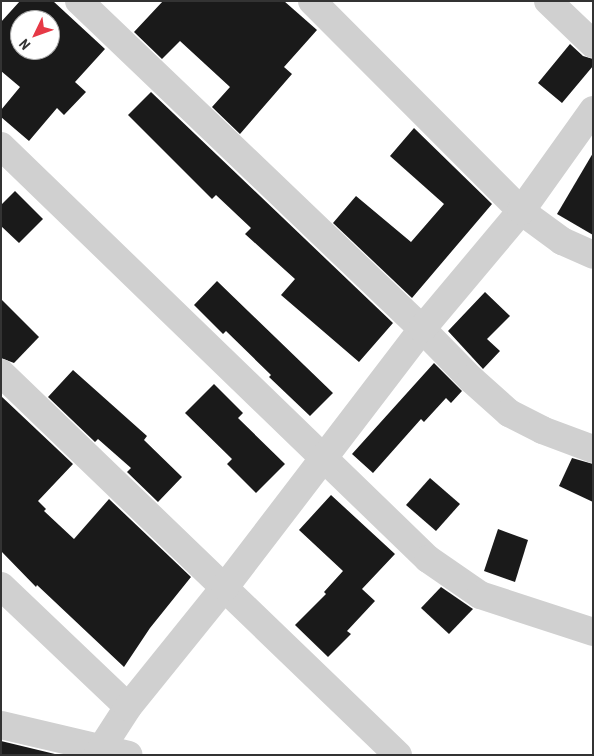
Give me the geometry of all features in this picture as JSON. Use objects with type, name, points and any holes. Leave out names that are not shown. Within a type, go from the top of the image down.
[{"type":"street","points":[[79,1],[422,329],[471,379],[509,413],[542,430],[593,449]]},
{"type":"street","points":[[312,1],[521,211],[562,241],[593,255]]},
{"type":"street","points":[[548,1],[593,44]]},
{"type":"street","points":[[98,752],[128,707],[225,587],[422,329],[521,211],[593,110]]},
{"type":"street","points":[[1,146],[322,459],[428,558],[456,580],[480,595],[593,632]]},
{"type":"street","points":[[1,373],[398,755]]},
{"type":"street","points":[[1,586],[128,707]]},
{"type":"street","points":[[1,725],[98,752],[128,755]]},
{"type":"building","points":[[20,1],[53,1],[105,49],[75,82],[86,92],[64,115],[57,108],[29,141],[1,117],[1,110],[20,87],[1,71],[1,22],[10,12],[10,60],[60,60],[60,10],[12,10]]},
{"type":"building","points":[[163,1],[284,1],[317,30],[284,67],[292,74],[240,134],[212,107],[230,87],[180,41],[162,59],[134,32]]},
{"type":"building","points":[[570,44],[583,56],[593,59],[593,66],[562,103],[538,83]]},
{"type":"building","points":[[151,92],[393,323],[359,362],[281,295],[295,279],[245,234],[251,228],[216,195],[212,199],[128,115]]},
{"type":"building","points":[[414,128],[492,204],[412,298],[333,223],[356,196],[411,242],[444,204],[390,156]]},
{"type":"building","points":[[593,153],[593,235],[557,214]]},
{"type":"building","points":[[15,191],[43,219],[19,243],[1,226],[1,205]]},
{"type":"building","points":[[217,281],[333,393],[310,416],[269,377],[271,375],[226,331],[223,334],[194,305]]},
{"type":"building","points":[[485,292],[510,316],[487,339],[500,351],[483,369],[448,331]]},
{"type":"building","points":[[1,299],[39,337],[14,363],[1,358]]},
{"type":"building","points":[[434,363],[462,391],[451,403],[446,398],[424,422],[421,419],[373,473],[352,454]]},
{"type":"building","points":[[73,370],[147,436],[144,440],[182,477],[158,502],[127,472],[131,468],[98,439],[95,442],[48,397]]},
{"type":"building","points":[[214,384],[243,413],[238,418],[285,464],[256,493],[227,464],[232,459],[185,413]]},
{"type":"building","points":[[1,396],[73,464],[38,501],[46,509],[44,511],[74,539],[109,499],[191,577],[150,628],[124,667],[37,585],[36,587],[1,551]]},
{"type":"building","points":[[572,458],[593,464],[593,502],[559,486]]},
{"type":"building","points":[[430,478],[460,504],[436,531],[406,505]]},
{"type":"building","points":[[331,495],[395,554],[362,589],[375,601],[347,631],[351,634],[328,657],[295,625],[326,594],[324,592],[343,571],[299,530]]},
{"type":"building","points":[[498,529],[528,540],[515,582],[484,571]]},
{"type":"building","points":[[441,587],[473,609],[449,634],[421,608]]},
{"type":"building","points":[[1,741],[59,755],[1,755]]}]
